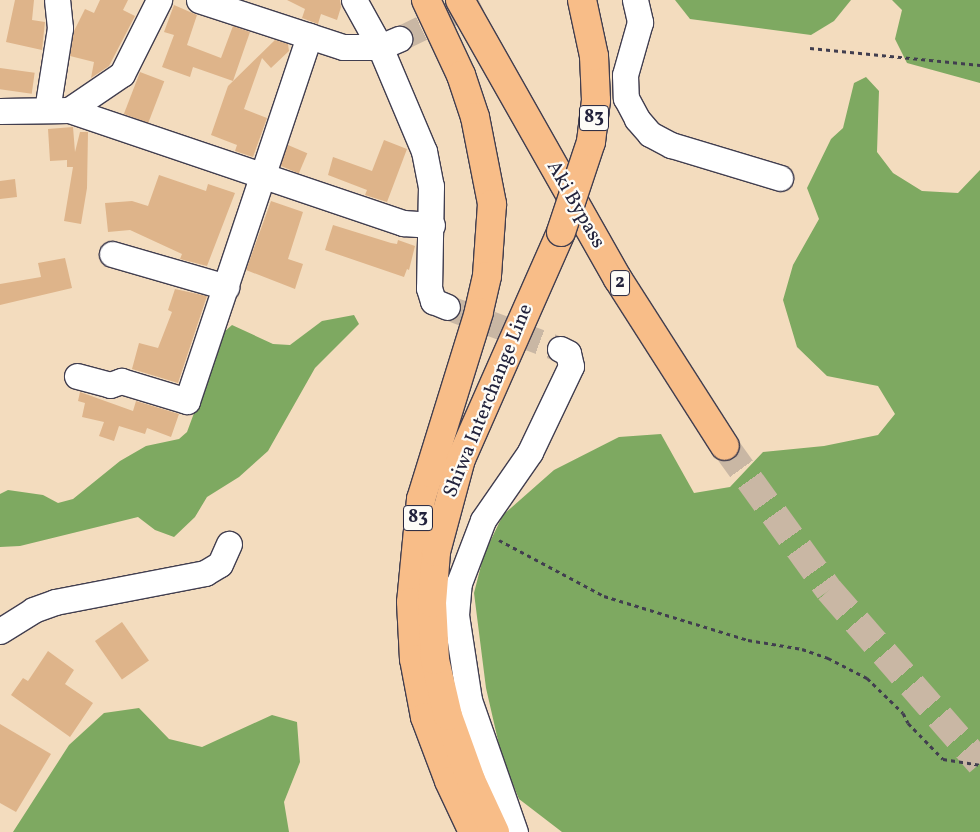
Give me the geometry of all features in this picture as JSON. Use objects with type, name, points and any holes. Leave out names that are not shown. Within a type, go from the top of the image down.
[{"type":"main road","name":"Shiwa Interchange Line","points":[[426,0],[461,75],[475,117],[492,204],[487,276],[480,312],[420,499],[411,602],[414,659],[426,717],[449,781],[473,832]]},
{"type":"main road","name":"Aki Bypass","points":[[460,0],[618,279],[725,446]]},
{"type":"main road","name":"Aki Bypass","points":[[471,0],[524,115]]},
{"type":"main road","name":"Shiwa Interchange Line","points":[[495,832],[471,780],[448,716],[435,660],[432,603],[436,552],[461,459],[561,232],[591,142],[596,100],[594,56],[582,0]]},
{"type":"street","points":[[57,0],[60,28],[51,70],[58,110]]},
{"type":"street","points":[[58,110],[122,74],[159,0]]},
{"type":"street","points":[[199,0],[343,47],[389,43]]},
{"type":"street","points":[[354,0],[389,43],[424,151],[431,186],[432,225],[429,288],[433,301],[447,307]]},
{"type":"street","points":[[635,0],[640,22],[625,75],[626,98],[637,119],[650,134],[671,145],[780,178]]},
{"type":"street","points":[[78,376],[110,385],[121,381],[187,401],[309,36]]},
{"type":"street","points":[[0,111],[58,110],[263,175],[402,223],[432,225]]},
{"type":"street","points":[[112,254],[226,287]]},
{"type":"street","points":[[515,832],[469,700],[459,648],[458,591],[468,552],[484,520],[530,452],[571,366],[568,353],[560,348]]},
{"type":"street","points":[[0,631],[33,610],[55,602],[205,573],[220,564],[229,544]]},
{"type":"path","points":[[810,48],[980,65]]},
{"type":"path","points":[[499,540],[604,596],[748,640],[802,649],[828,658],[867,678],[903,713],[908,723],[943,760],[980,765]]},
{"type":"green space","points":[[675,0],[851,0],[834,21],[811,35],[690,19]]},
{"type":"green space","points":[[892,0],[980,0],[980,83],[907,63],[895,39],[902,10]]},
{"type":"green space","points":[[866,77],[879,91],[877,152],[893,173],[922,191],[958,193],[980,170],[980,832],[562,832],[519,799],[502,758],[486,688],[474,593],[484,554],[503,515],[554,470],[619,437],[661,434],[694,493],[730,487],[763,452],[824,446],[878,435],[895,414],[878,386],[827,376],[797,347],[783,300],[793,265],[819,219],[807,188],[831,139],[843,128],[854,83]]},
{"type":"green space","points":[[354,315],[359,324],[315,368],[268,451],[239,477],[207,497],[195,517],[174,537],[155,530],[138,517],[20,546],[0,547],[0,494],[8,490],[43,495],[58,503],[73,499],[120,461],[146,446],[179,439],[187,432],[224,332],[232,325],[273,344],[290,345],[322,321]]},
{"type":"green space","points":[[139,708],[169,739],[202,747],[272,715],[297,722],[300,762],[284,802],[289,832],[13,832],[69,745],[104,713]]},
{"type":"building","points":[[15,0],[34,0],[32,20],[45,22],[42,50],[6,42]]},
{"type":"building","points":[[100,0],[128,0],[123,10],[135,16],[109,66],[91,78],[94,62],[70,56],[74,31],[85,9],[94,13]]},
{"type":"building","points":[[287,0],[340,0],[341,7],[337,20],[321,14],[318,24],[302,18],[305,9]]},
{"type":"building","points":[[174,5],[197,15],[187,45],[221,58],[233,26],[250,32],[233,81],[193,67],[190,77],[162,67],[174,35],[164,32]]},
{"type":"building","points":[[275,40],[288,44],[289,51],[271,68],[262,58],[244,109],[267,118],[253,157],[235,151],[237,145],[211,135],[228,86]]},
{"type":"building","points":[[0,68],[35,73],[32,94],[0,89]]},
{"type":"building","points":[[140,72],[164,81],[148,123],[124,114]]},
{"type":"building","points":[[73,127],[75,152],[80,132],[88,132],[87,188],[81,224],[64,221],[73,167],[67,167],[67,160],[50,161],[48,129]]},
{"type":"building","points":[[384,140],[407,149],[387,202],[365,195],[367,190],[328,175],[333,157],[372,171]]},
{"type":"building","points":[[288,145],[307,153],[299,173],[279,165]]},
{"type":"building","points":[[159,175],[206,191],[208,184],[235,193],[207,266],[180,259],[182,254],[130,230],[108,232],[105,203],[132,201],[148,206]]},
{"type":"building","points":[[15,179],[17,197],[0,199],[0,181]]},
{"type":"building","points":[[271,201],[303,212],[288,259],[303,264],[295,289],[246,270]]},
{"type":"building","points":[[333,225],[391,243],[397,244],[398,240],[415,246],[409,270],[407,269],[404,277],[325,250]]},
{"type":"building","points":[[65,258],[72,288],[0,305],[0,284],[41,277],[38,263]]},
{"type":"building","points":[[175,289],[207,296],[178,383],[132,369],[139,343],[158,348],[172,312],[168,310]]},
{"type":"building","points":[[80,392],[133,411],[136,401],[179,414],[171,437],[147,428],[145,434],[119,426],[114,441],[99,436],[104,422],[82,417],[85,403],[78,401]]},
{"type":"building","points":[[122,622],[149,661],[122,679],[95,641]]},
{"type":"building","points":[[48,651],[74,670],[65,684],[93,703],[70,737],[11,695],[23,678],[28,681]]},
{"type":"building","points":[[0,724],[51,754],[16,812],[0,803]]},
{"type":"tunnel","points":[[399,39],[479,0]]},
{"type":"tunnel","points":[[447,307],[560,349]]},
{"type":"tunnel","points":[[725,446],[829,590],[980,763]]}]
